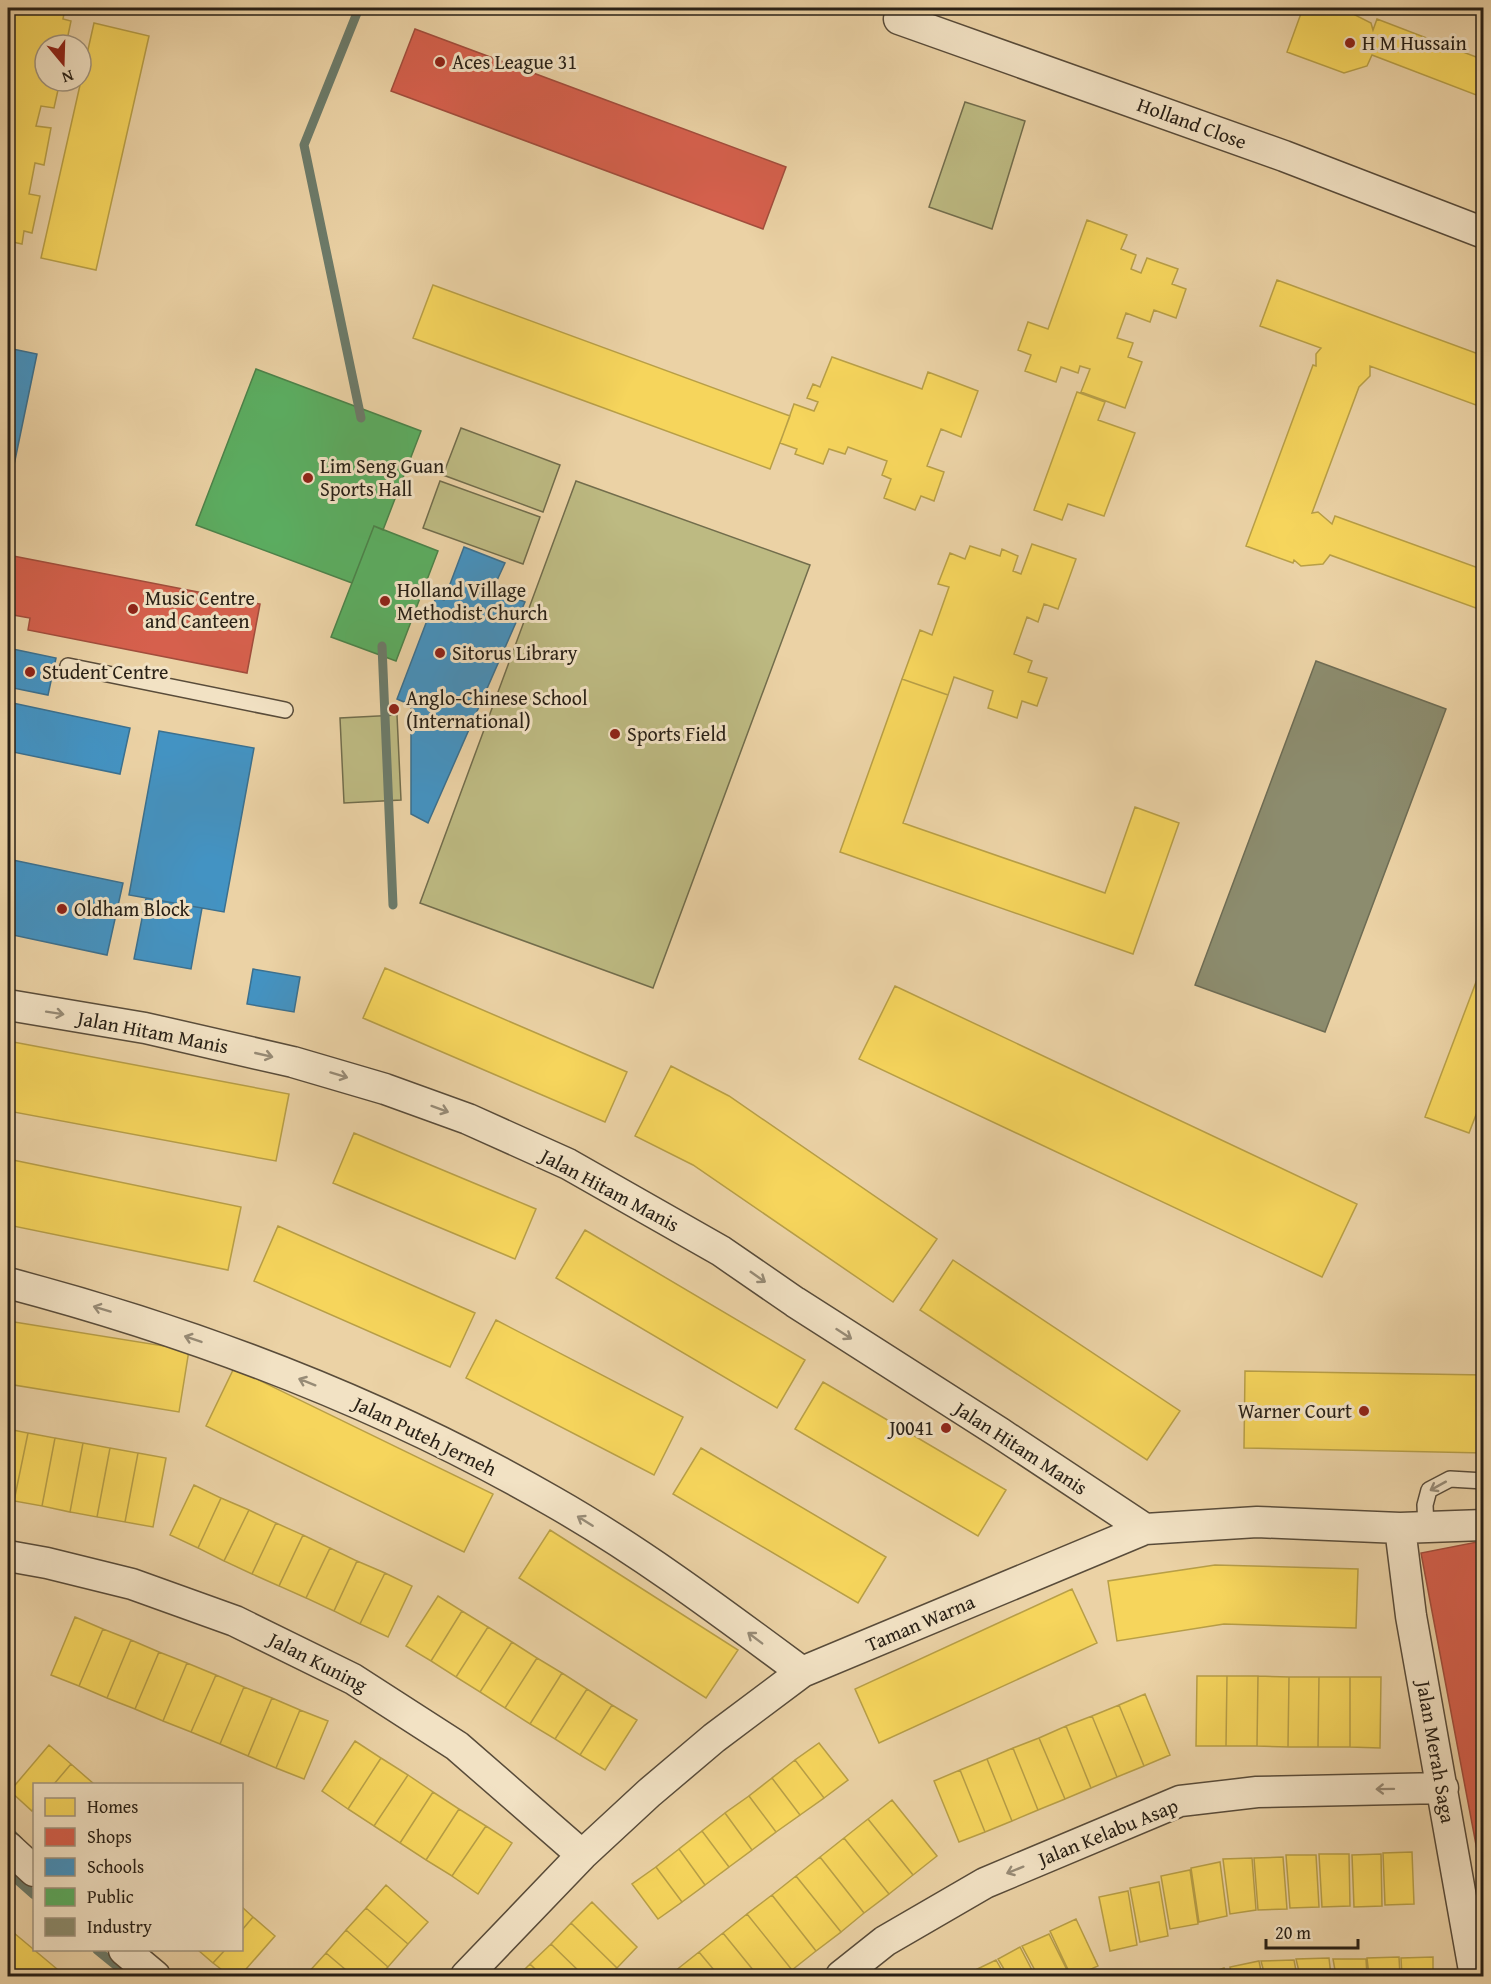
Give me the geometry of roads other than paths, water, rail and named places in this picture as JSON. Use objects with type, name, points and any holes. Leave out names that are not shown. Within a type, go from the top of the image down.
[{"type":"street","name":"Holland Close","points":[[899,19],[1284,156],[1484,233]]},
{"type":"street","name":"Jalan Hitam Manis","points":[[8,1005],[145,1028],[293,1062],[385,1089],[468,1119],[568,1164],[722,1251],[795,1302],[1145,1529]]},
{"type":"street","name":"Jalan Puteh Jerneh","points":[[8,1283],[135,1319],[248,1358],[361,1404],[436,1439],[553,1501],[635,1551],[674,1577],[802,1672]]},
{"type":"street","name":"Taman Warna","points":[[466,1977],[582,1855],[649,1792],[714,1738],[802,1672],[1145,1529],[1257,1522],[1413,1528],[1484,1525]]},
{"type":"street","name":"Jalan Merah Saga","points":[[1413,1528],[1411,1616],[1475,1977]]},
{"type":"street","name":"Jalan Kuning","points":[[8,1556],[47,1563],[142,1588],[257,1631],[353,1678],[457,1746],[582,1855]]},
{"type":"street","name":"Jalan Kelabu Asap","points":[[840,1977],[885,1941],[985,1883],[1180,1801],[1257,1792],[1443,1788]]},
{"type":"street","points":[[8,1847],[33,1870]]},
{"type":"street","points":[[125,1951],[155,1977]]},
{"type":"lane","points":[[68,666],[285,710]]},
{"type":"lane","points":[[1413,1528],[1425,1505],[1429,1490],[1450,1479],[1484,1481]]},
{"type":"waterway","points":[[359,8],[304,145],[361,418]]},
{"type":"waterway","points":[[382,646],[393,905]]},
{"type":"waterway","points":[[8,1830],[19,1841]]},
{"type":"waterway","points":[[8,1872],[33,1894]]},
{"type":"waterway","points":[[98,1951],[129,1976]]},
{"type":"place","name":"H M Hussain","points":[[1350,43]]},
{"type":"place","name":"Aces League 31","points":[[440,62]]},
{"type":"place","name":"Lim Seng Guan Sports Hall","points":[[308,478]]},
{"type":"place","name":"Holland Village Methodist Church","points":[[385,601]]},
{"type":"place","name":"Music Centre and Canteen","points":[[133,609]]},
{"type":"place","name":"Sitorus Library","points":[[440,653]]},
{"type":"place","name":"Student Centre","points":[[30,672]]},
{"type":"place","name":"Anglo-Chinese School (International)","points":[[394,709]]},
{"type":"place","name":"Sports Field","points":[[615,734]]},
{"type":"place","name":"Oldham Block","points":[[62,909]]},
{"type":"place","name":"Warner Court","points":[[1364,1411]]},
{"type":"place","name":"J0041","points":[[946,1428]]}]
